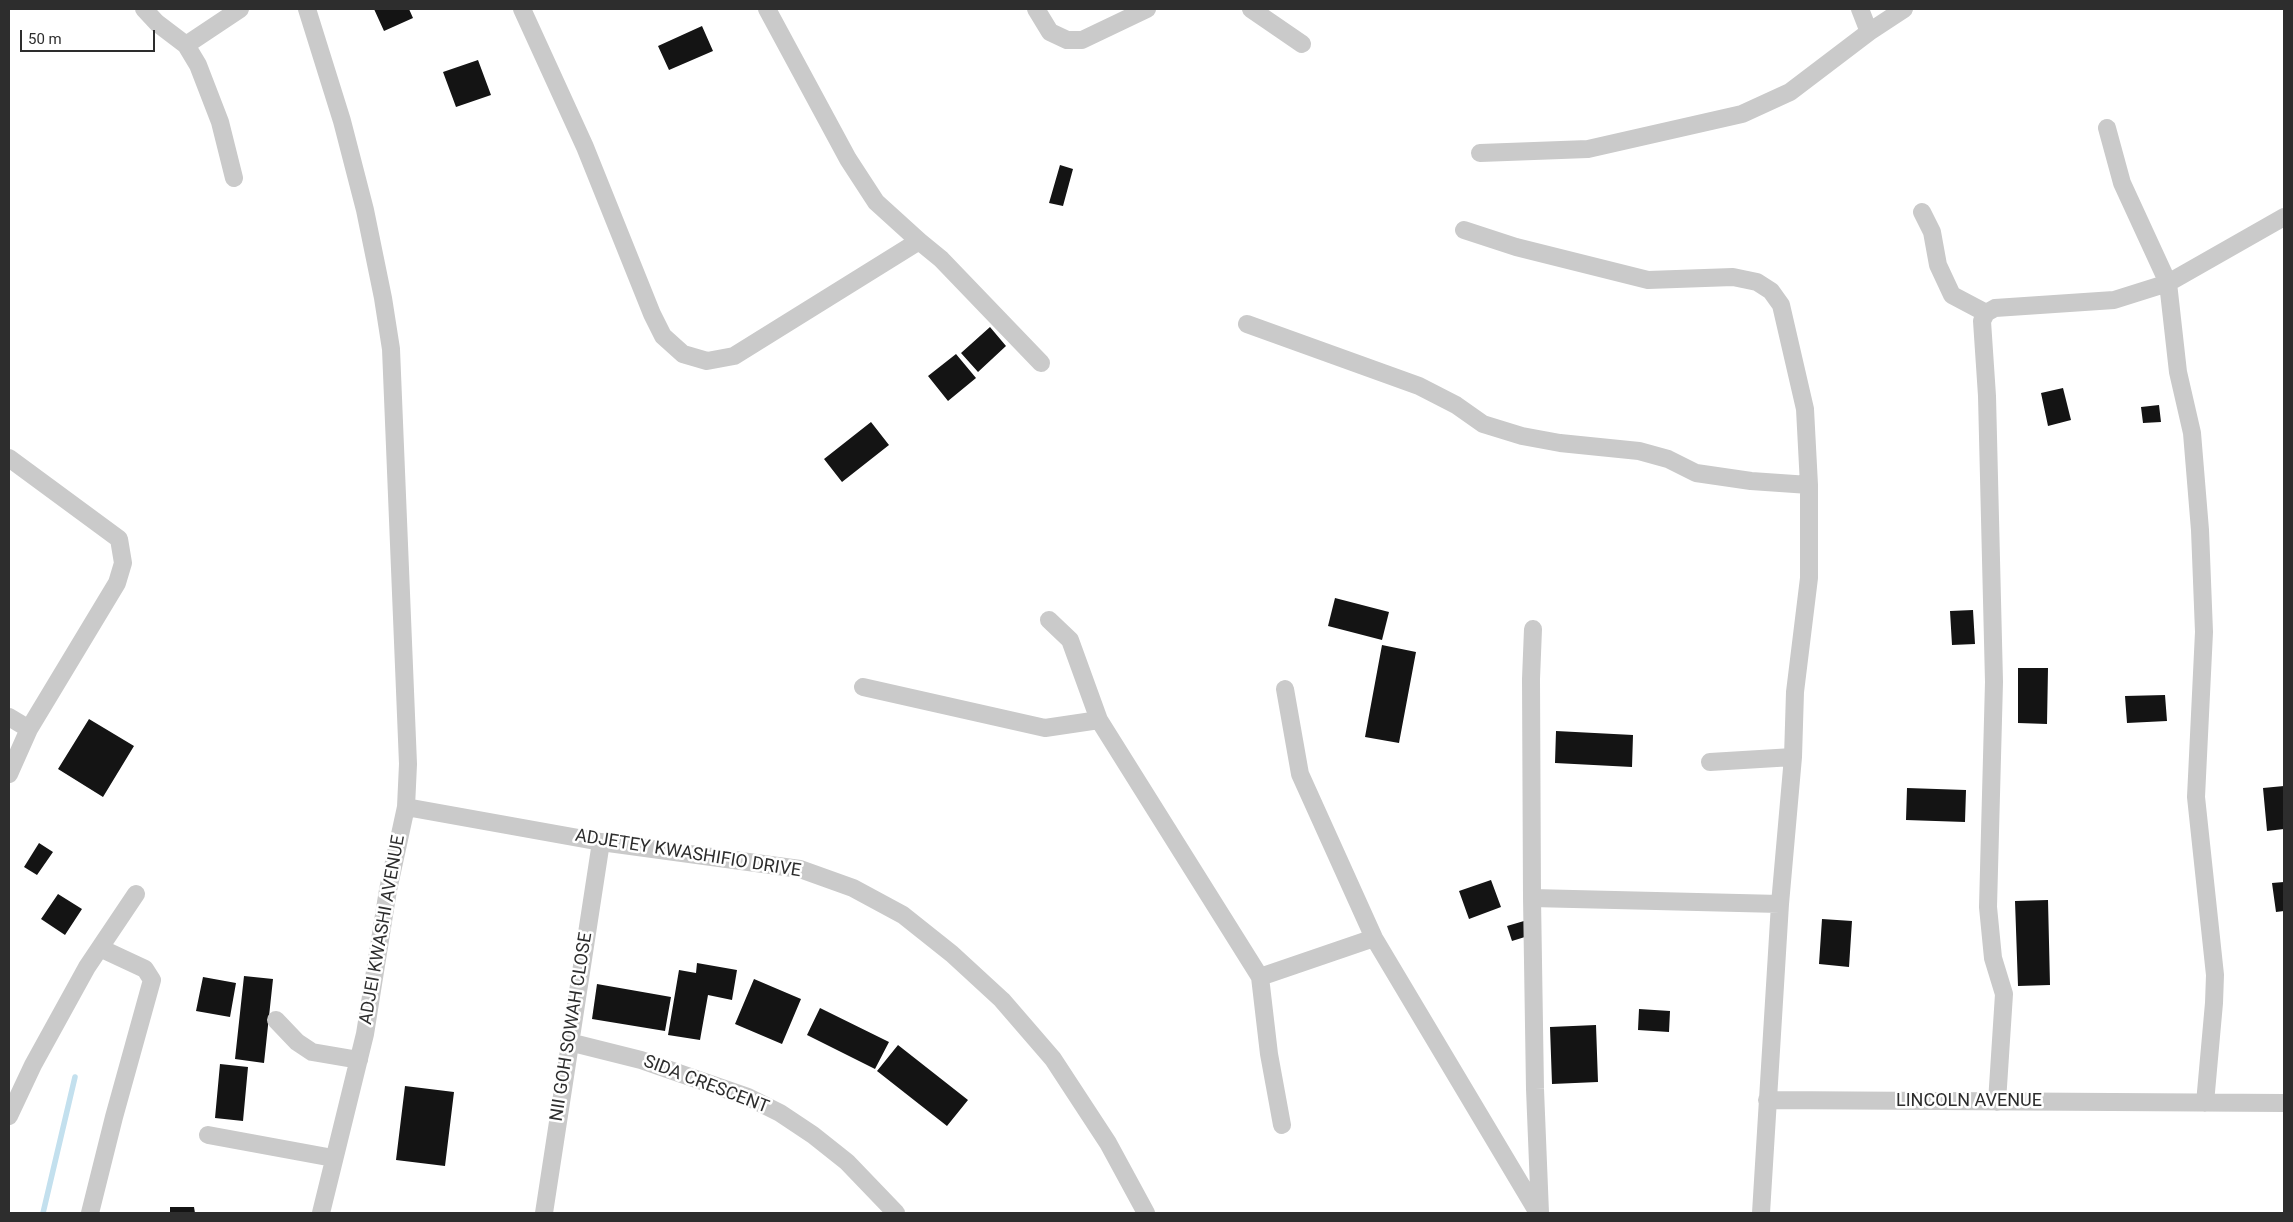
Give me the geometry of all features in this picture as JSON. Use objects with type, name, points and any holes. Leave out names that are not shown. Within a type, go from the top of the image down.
[{"type":"street","points":[[144,9],[157,23],[186,45],[198,65],[220,122],[234,178]]},
{"type":"street","points":[[186,45],[240,9]]},
{"type":"street","name":"ADJEI KWASHI AVENUE","points":[[307,9],[344,130],[365,210],[383,298],[391,349],[408,764],[406,807],[396,847],[359,1060],[333,1158],[321,1213]]},
{"type":"street","points":[[522,9],[585,147],[652,314],[663,336],[683,354],[707,361],[734,356],[919,240]]},
{"type":"street","points":[[767,9],[848,159],[876,202],[941,259],[1041,363]]},
{"type":"street","points":[[1036,9],[1050,32],[1067,40],[1082,40],[1147,9]]},
{"type":"street","points":[[1251,9],[1302,44]]},
{"type":"street","points":[[1860,9],[1869,32]]},
{"type":"street","points":[[1480,154],[1588,149],[1742,114],[1790,92],[1869,32],[1904,9]]},
{"type":"street","points":[[2107,128],[2122,183],[2168,283],[2178,372],[2192,433],[2200,530],[2204,632],[2196,797],[2215,975],[2205,1103]]},
{"type":"street","points":[[1922,212],[1932,232],[1938,266],[1952,295],[1986,313]]},
{"type":"street","points":[[1997,1102],[2004,994],[1993,958],[1988,907],[1994,682],[1987,396],[1982,321],[1986,313],[1996,308],[2114,300],[2168,283],[2284,217]]},
{"type":"street","points":[[1464,230],[1516,247],[1648,280],[1733,277],[1757,282],[1771,291],[1781,305],[1805,409],[1809,485],[1809,578],[1795,692],[1793,757],[1780,904],[1761,1213]]},
{"type":"street","points":[[1247,324],[1419,386],[1456,405],[1483,424],[1522,436],[1560,443],[1639,451],[1668,459],[1696,472],[1751,481],[1809,485]]},
{"type":"street","points":[[9,458],[119,539],[123,563],[117,583],[29,729],[9,774]]},
{"type":"street","points":[[1049,620],[1070,640],[1099,720],[1260,977],[1269,1054],[1282,1125]]},
{"type":"street","points":[[1533,629],[1531,679],[1532,898],[1539,1213]]},
{"type":"street","points":[[863,687],[1044,728],[1099,720]]},
{"type":"street","points":[[1285,689],[1300,774],[1374,938],[1539,1213]]},
{"type":"street","points":[[9,716],[29,729]]},
{"type":"street","points":[[1710,762],[1793,757]]},
{"type":"street","name":"ADJETEY KWASHIFIO DRIVE","points":[[406,807],[601,842],[800,869],[853,888],[903,915],[952,954],[1002,1000],[1053,1059],[1108,1143],[1146,1213]]},
{"type":"street","name":"NII GOH SOWAH CLOSE","points":[[544,1213],[601,842]]},
{"type":"street","points":[[9,1116],[33,1065],[100,948],[136,894]]},
{"type":"street","points":[[1532,898],[1780,904]]},
{"type":"street","points":[[1260,977],[1374,938]]},
{"type":"street","points":[[90,1213],[152,980],[145,969],[121,960],[100,948]]},
{"type":"street","points":[[276,1020],[297,1042],[312,1052],[359,1060]]},
{"type":"street","name":"SIDA CRESCENT","points":[[569,1042],[650,1062],[748,1098],[780,1113],[813,1135],[847,1162],[896,1213]]},
{"type":"street","name":"LINCOLN AVENUE","points":[[1767,1100],[2284,1103]]},
{"type":"street","points":[[208,1135],[333,1158]]},
{"type":"building","points":[[374,9],[409,9],[413,18],[384,31]]},
{"type":"building","points":[[702,26],[713,51],[669,70],[658,46]]},
{"type":"building","points":[[478,60],[491,95],[456,107],[443,72]]},
{"type":"building","points":[[1060,165],[1073,169],[1063,206],[1049,203]]},
{"type":"building","points":[[990,327],[1006,346],[978,372],[961,353]]},
{"type":"building","points":[[956,354],[976,378],[948,401],[928,376]]},
{"type":"building","points":[[2063,388],[2071,420],[2048,426],[2041,393]]},
{"type":"building","points":[[2159,405],[2161,422],[2143,423],[2141,407]]},
{"type":"building","points":[[871,422],[889,445],[842,482],[824,459]]},
{"type":"building","points":[[1335,598],[1389,612],[1382,640],[1328,626]]},
{"type":"building","points":[[1973,610],[1975,644],[1952,645],[1950,611]]},
{"type":"building","points":[[1382,645],[1416,652],[1399,743],[1365,737]]},
{"type":"building","points":[[2018,668],[2048,668],[2047,724],[2018,723]]},
{"type":"building","points":[[2165,695],[2167,721],[2127,723],[2125,696]]},
{"type":"building","points":[[89,719],[134,746],[103,797],[58,769]]},
{"type":"building","points":[[1556,731],[1633,735],[1632,767],[1555,763]]},
{"type":"building","points":[[2284,786],[2284,829],[2267,831],[2263,788]]},
{"type":"building","points":[[1907,788],[1966,790],[1965,822],[1906,820]]},
{"type":"building","points":[[39,843],[53,852],[37,875],[24,867]]},
{"type":"building","points":[[1491,880],[1501,907],[1469,919],[1459,891]]},
{"type":"building","points":[[2284,882],[2284,911],[2276,912],[2272,883]]},
{"type":"building","points":[[58,894],[82,909],[65,935],[41,919]]},
{"type":"building","points":[[2048,900],[2050,985],[2018,986],[2015,901]]},
{"type":"building","points":[[1822,919],[1852,921],[1849,967],[1819,964]]},
{"type":"building","points":[[1524,921],[1528,936],[1512,941],[1507,926]]},
{"type":"building","points":[[697,963],[737,970],[732,1000],[708,995],[700,1040],[668,1035],[679,970],[696,973]]},
{"type":"building","points":[[244,976],[273,979],[264,1063],[235,1059]]},
{"type":"building","points":[[203,977],[236,983],[230,1017],[196,1011]]},
{"type":"building","points":[[754,979],[801,999],[782,1044],[735,1024]]},
{"type":"building","points":[[597,984],[671,997],[665,1031],[592,1019]]},
{"type":"building","points":[[820,1008],[889,1042],[875,1069],[807,1035]]},
{"type":"building","points":[[1639,1009],[1670,1011],[1669,1032],[1638,1030]]},
{"type":"building","points":[[1596,1025],[1598,1082],[1552,1084],[1550,1027]]},
{"type":"building","points":[[898,1045],[968,1100],[947,1126],[877,1071]]},
{"type":"building","points":[[220,1064],[248,1067],[243,1121],[215,1118]]},
{"type":"building","points":[[405,1086],[454,1092],[445,1166],[396,1160]]},
{"type":"building","points":[[170,1207],[194,1207],[195,1213],[170,1213]]},
{"type":"waterway","points":[[43,1213],[75,1077]]}]
